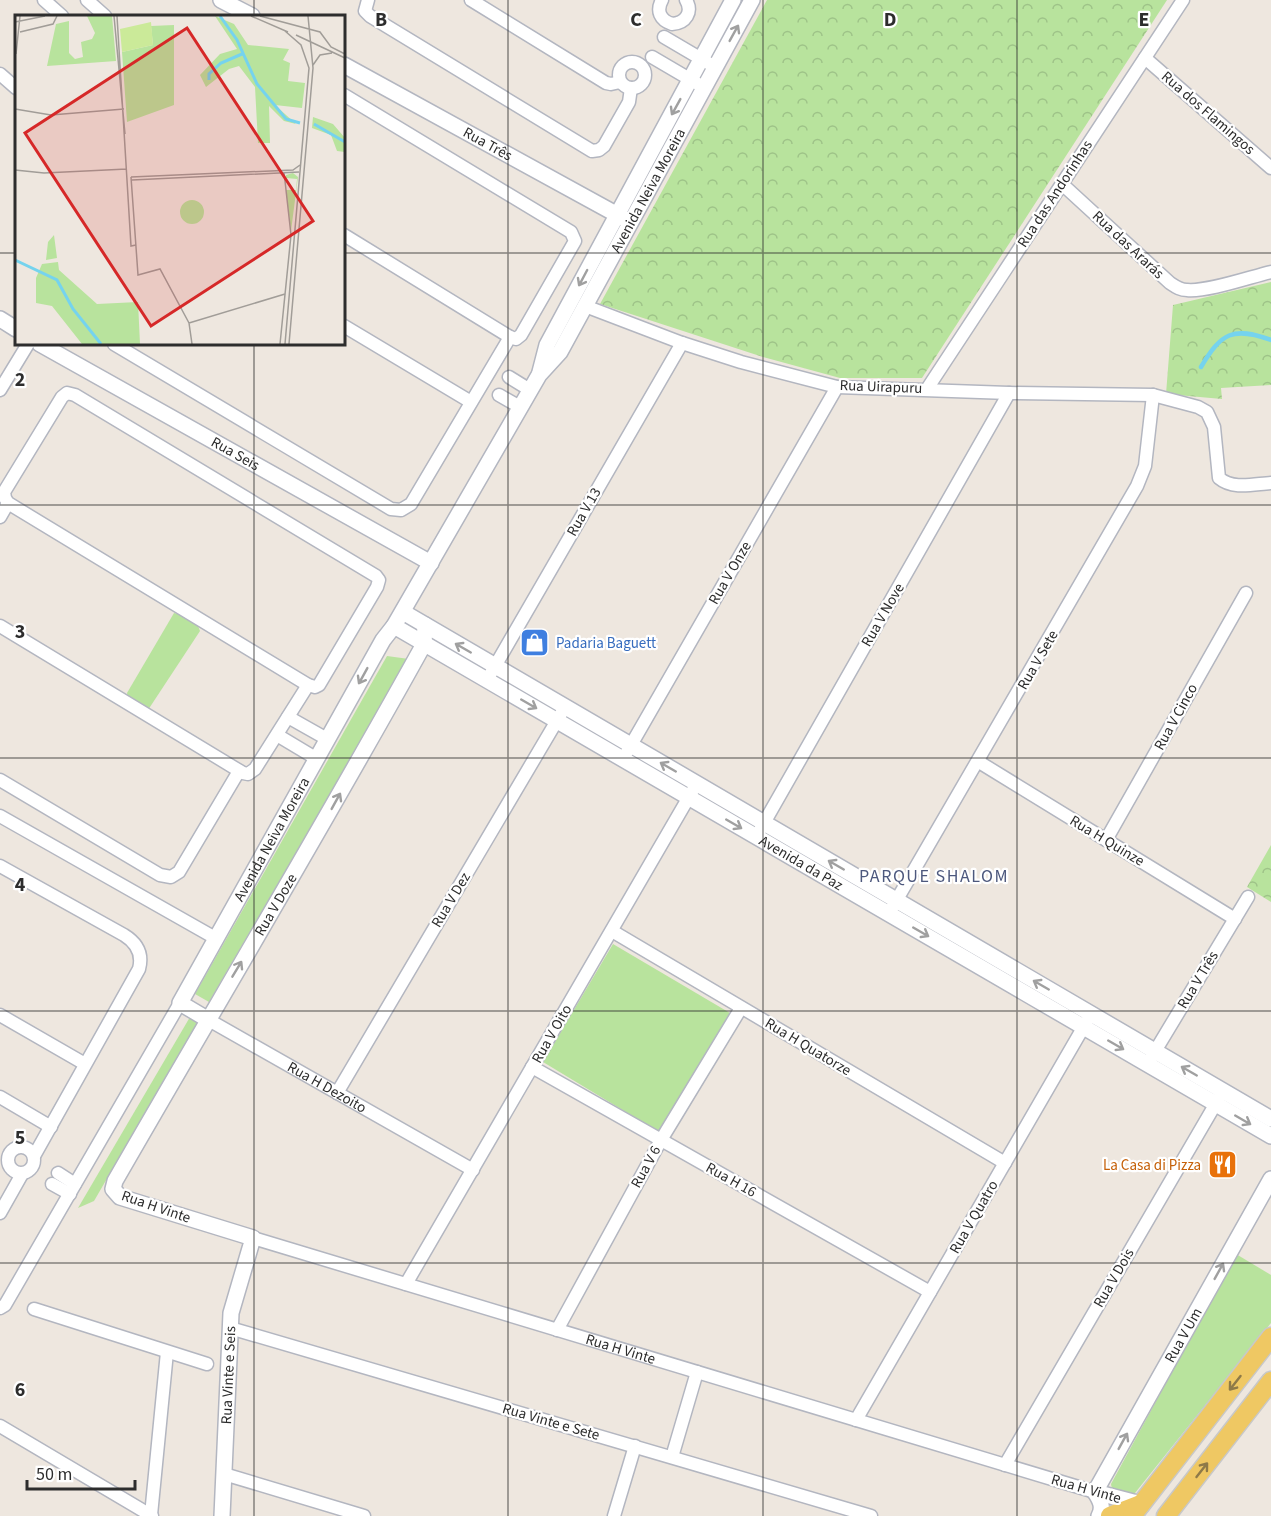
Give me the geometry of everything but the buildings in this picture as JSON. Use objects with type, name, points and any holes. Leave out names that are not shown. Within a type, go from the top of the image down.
[{"type":"main road","points":[[1110,1516],[1136,1510],[1271,1337]]},
{"type":"main road","points":[[1166,1516],[1271,1381]]},
{"type":"street","points":[[44,0],[61,15]]},
{"type":"street","points":[[87,0],[104,15]]},
{"type":"street","points":[[368,0],[365,11],[370,16],[592,152],[604,146],[629,102],[626,85],[620,69],[626,63],[634,62],[642,67],[645,74],[643,83],[626,85],[606,83],[471,0]]},
{"type":"street","points":[[662,0],[659,5],[660,15],[663,20],[672,24]]},
{"type":"street","points":[[642,67],[649,62],[672,24],[685,19],[689,10],[686,0]]},
{"type":"street","name":"Avenida Neiva Moreira","points":[[539,375],[547,345],[734,0]]},
{"type":"street","name":"Avenida Neiva Moreira","points":[[3,1306],[217,939],[382,640],[394,627],[403,612],[539,375],[560,352],[752,0]]},
{"type":"street","name":"Rua das Andorinhas","points":[[927,389],[1183,0]]},
{"type":"street","points":[[664,37],[716,67]]},
{"type":"street","points":[[652,57],[704,88]]},
{"type":"street","name":"Rua dos Flamingos","points":[[1145,58],[1271,168]]},
{"type":"street","name":"Rua Três","points":[[345,66],[631,222]]},
{"type":"street","points":[[0,74],[15,87]]},
{"type":"street","points":[[345,96],[573,234],[574,243],[521,335],[516,339],[345,236]]},
{"type":"street","name":"Rua das Ararás","points":[[1062,184],[1170,283],[1180,289],[1198,289],[1271,272]]},
{"type":"street","name":"Rua Uirapuru","points":[[585,306],[682,343],[741,362],[837,387],[1153,395],[1198,407],[1212,418],[1220,478],[1224,482],[1233,486],[1271,483]]},
{"type":"street","points":[[0,319],[15,328]]},
{"type":"street","points":[[345,327],[471,402]]},
{"type":"street","points":[[116,345],[396,510],[406,509],[411,504],[510,337]]},
{"type":"street","name":"Rua V 13","points":[[487,680],[682,343]]},
{"type":"street","points":[[0,390],[27,345]]},
{"type":"street","name":"Rua Seis","points":[[42,345],[431,563]]},
{"type":"street","points":[[509,377],[530,390]]},
{"type":"street","name":"Rua V Onze","points":[[627,752],[837,387]]},
{"type":"street","points":[[71,393],[374,574],[379,584],[320,684],[317,687],[308,685],[8,503],[4,498],[4,492],[62,397],[71,393]]},
{"type":"street","name":"Rua V Nove","points":[[760,830],[1010,393]]},
{"type":"street","points":[[499,395],[520,407]]},
{"type":"street","name":"Rua V Sete","points":[[893,907],[1137,486],[1145,466],[1153,395]]},
{"type":"street","points":[[0,517],[8,503]]},
{"type":"street","name":"Rua V Cinco","points":[[1106,840],[1246,593]]},
{"type":"street","name":"Avenida da Paz","points":[[403,612],[495,666],[561,714]]},
{"type":"street","name":"Rua V Doze","points":[[115,1181],[207,1019],[324,824],[424,644],[425,625]]},
{"type":"street","points":[[0,627],[239,771],[248,774],[255,769],[308,685]]},
{"type":"street","name":"Avenida da Paz","points":[[394,627],[487,680],[561,714],[1220,1097],[1271,1119]]},
{"type":"street","name":"Rua V Dez","points":[[337,1093],[561,714]]},
{"type":"street","points":[[288,717],[327,739]]},
{"type":"street","points":[[277,735],[317,759]]},
{"type":"street","name":"Rua H Quinze","points":[[978,762],[1235,919]]},
{"type":"street","points":[[0,780],[160,875],[171,877],[179,872],[239,771]]},
{"type":"street","name":"Rua V Oito","points":[[406,1284],[693,791]]},
{"type":"street","points":[[0,816],[217,939]]},
{"type":"street","points":[[0,866],[124,935],[139,949],[141,963],[34,1156],[32,1168],[22,1174],[0,1213]]},
{"type":"street","name":"Rua V Três","points":[[1152,1058],[1248,897]]},
{"type":"street","name":"Rua H Quatorze","points":[[612,931],[1005,1163]]},
{"type":"street","name":"Rua H Dezoito","points":[[180,1003],[473,1170]]},
{"type":"street","name":"Rua V 6","points":[[557,1330],[661,1140],[741,1008]]},
{"type":"street","points":[[0,1015],[85,1064]]},
{"type":"street","name":"Rua V Quatro","points":[[856,1420],[1088,1021]]},
{"type":"street","name":"Rua H 16","points":[[532,1067],[930,1292]]},
{"type":"street","points":[[0,1097],[51,1126]]},
{"type":"street","name":"Avenida da Paz","points":[[1220,1097],[1271,1136]]},
{"type":"street","name":"Rua V Dois","points":[[1005,1465],[1220,1097]]},
{"type":"street","points":[[22,1174],[16,1173],[9,1167],[9,1154],[15,1148],[24,1147],[34,1156]]},
{"type":"street","points":[[55,1179],[72,1189]]},
{"type":"street","name":"Rua V Um","points":[[1095,1492],[1271,1179]]},
{"type":"street","name":"Rua H Vinte","points":[[115,1181],[113,1189],[120,1197],[1095,1492],[1136,1510]]},
{"type":"street","name":"Rua Vinte e Seis","points":[[222,1516],[231,1313],[253,1238]]},
{"type":"street","points":[[34,1309],[207,1364]]},
{"type":"street","name":"Rua Vinte e Sete","points":[[230,1328],[871,1516]]},
{"type":"street","points":[[0,1426],[152,1516],[167,1352]]},
{"type":"street","points":[[672,1457],[697,1372]]},
{"type":"street","points":[[614,1516],[635,1446]]},
{"type":"street","points":[[224,1474],[364,1516]]},
{"type":"street","points":[[1095,1492],[1101,1503],[1099,1516]]},
{"type":"green space","points":[[767,0],[1167,0],[922,378],[840,378],[763,357],[600,304]]},
{"type":"green space","points":[[1271,282],[1271,385],[1221,388],[1222,399],[1166,394],[1173,305]]},
{"type":"green space","points":[[174,613],[198,626],[200,631],[148,710],[128,699],[127,693]]},
{"type":"green space","points":[[387,656],[409,659],[209,1002],[195,994]]},
{"type":"green space","points":[[1271,845],[1271,902],[1247,887]]},
{"type":"green space","points":[[613,944],[730,1013],[659,1132],[543,1062]]},
{"type":"green space","points":[[190,1017],[198,1022],[94,1201],[78,1208]]},
{"type":"green space","points":[[1236,1254],[1271,1275],[1271,1323],[1135,1493],[1133,1495],[1112,1489],[1111,1484]]},
{"type":"waterway","points":[[1201,367],[1215,346],[1229,336],[1237,333],[1271,340]]},
{"type":"place","name":"Padaria Baguett","points":[[535,643]]},
{"type":"place","name":"La Casa di Pizza","points":[[1222,1165]]},
{"type":"district","name":"PARQUE SHALOM","points":[[934,876]]}]
